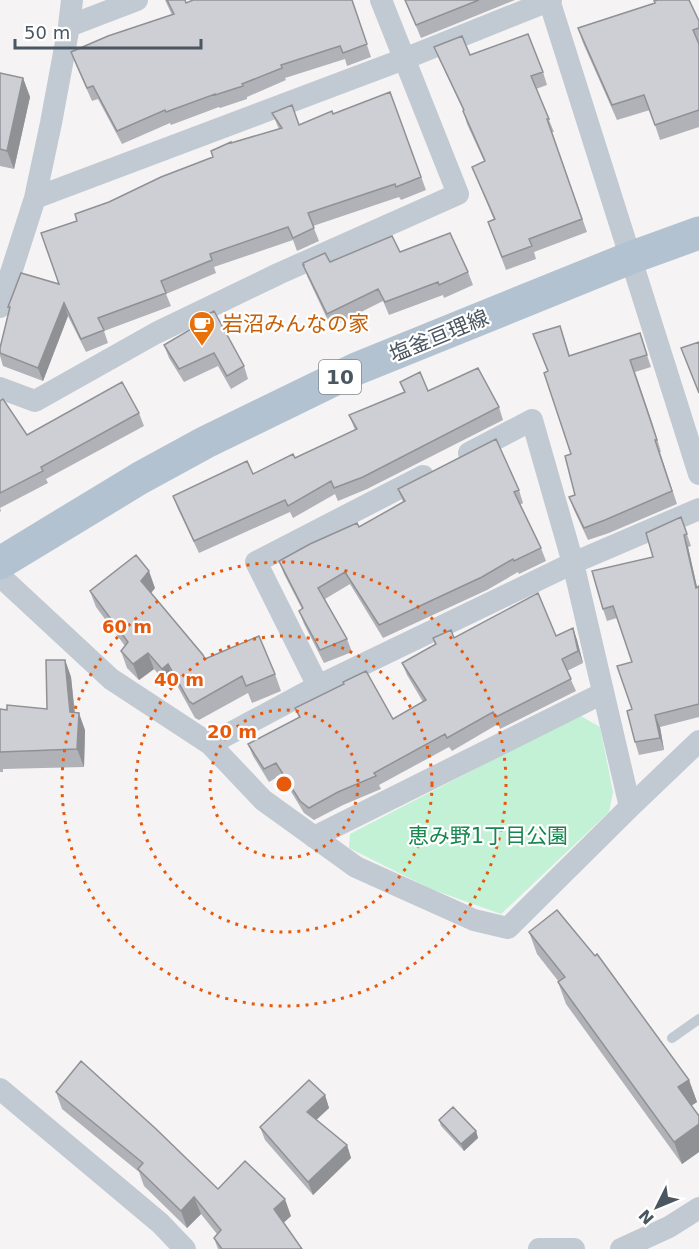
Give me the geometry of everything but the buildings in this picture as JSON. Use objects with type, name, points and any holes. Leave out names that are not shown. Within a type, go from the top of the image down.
[{"type":"main road","name":"塩釜亘理線","points":[[0,563],[140,478],[206,442],[356,369],[630,258],[699,233]]},
{"type":"street","points":[[0,307],[35,198],[51,123],[72,0]]},
{"type":"street","points":[[69,26],[137,0]]},
{"type":"street","points":[[0,388],[35,400],[156,333],[278,274],[458,194],[381,0]]},
{"type":"street","points":[[35,198],[404,59],[550,0],[699,474]]},
{"type":"street","points":[[318,686],[256,561],[532,420],[573,564],[630,807]]},
{"type":"street","points":[[210,744],[318,686],[573,564],[699,509]]},
{"type":"street","points":[[0,576],[111,679],[210,744],[263,800],[356,867],[474,920],[508,928],[699,741]]},
{"type":"street","points":[[314,837],[603,693]]},
{"type":"street","points":[[0,1089],[160,1223],[185,1249]]},
{"type":"street","points":[[621,1249],[669,1227],[699,1208]]},
{"type":"street","points":[[539,1249],[574,1249]]},
{"type":"lane","points":[[672,1038],[699,1019]]},
{"type":"green space","name":"恵み野1丁目公園","points":[[579,715],[600,727],[613,792],[609,812],[501,914],[431,889],[349,848],[350,834]]},
{"type":"place","name":"岩沼みんなの家","points":[[202,347]]}]
